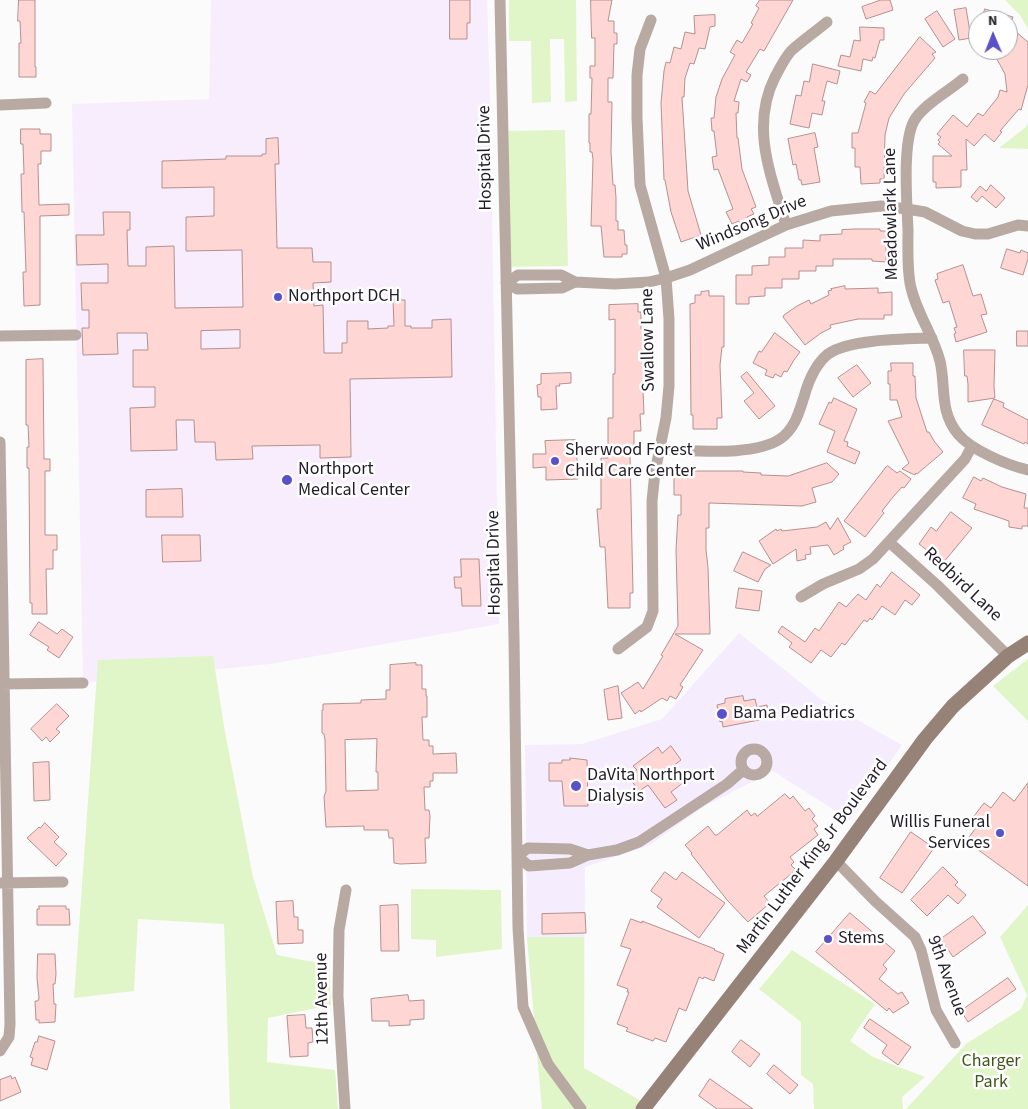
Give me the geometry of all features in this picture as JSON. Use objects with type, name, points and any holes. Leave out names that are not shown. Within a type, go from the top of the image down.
[{"type":"main road","name":"Martin Luther King Jr Boulevard","points":[[643,1109],[836,861],[936,726],[953,706],[1008,656],[1028,643]]},
{"type":"street","name":"Hospital Drive","points":[[500,0],[518,928],[523,1007],[548,1064],[581,1109]]},
{"type":"street","name":"Swallow Lane","points":[[618,649],[647,627],[653,611],[652,501],[655,472],[666,418],[669,386],[666,278],[640,185],[636,118],[640,49],[651,20]]},
{"type":"street","points":[[786,225],[762,140],[766,100],[773,82],[787,57],[827,22]]},
{"type":"street","name":"Meadowlark Lane","points":[[963,79],[923,110],[914,121],[909,134],[907,149],[907,208],[910,284],[917,307],[938,354],[942,369],[943,396],[947,414],[958,434],[972,446],[1004,462],[1028,470]]},
{"type":"street","points":[[0,105],[46,103]]},
{"type":"street","name":"Windsong Drive","points":[[506,283],[517,288],[562,288],[576,282],[615,284],[649,282],[690,270],[786,225],[831,211],[881,206],[907,208],[925,212],[962,231],[975,234],[988,234],[1018,225],[1028,226]]},
{"type":"street","points":[[0,336],[76,335]]},
{"type":"street","points":[[661,450],[742,450],[769,444],[782,438],[791,428],[798,416],[810,381],[818,365],[826,355],[838,348],[865,342],[932,338]]},
{"type":"street","points":[[0,442],[4,883],[10,1024],[9,1038],[0,1051]]},
{"type":"street","points":[[801,597],[823,584],[859,570],[889,542],[965,459],[972,446]]},
{"type":"street","name":"Redbird Lane","points":[[889,542],[937,584],[1008,656]]},
{"type":"street","points":[[2,684],[83,683]]},
{"type":"street","points":[[588,855],[570,849],[528,848],[517,856],[529,866],[570,864],[588,855],[617,850],[639,842],[727,784],[743,770]]},
{"type":"street","name":"9th Avenue","points":[[836,861],[875,901],[915,937],[921,950],[936,1010],[955,1043]]},
{"type":"street","points":[[4,883],[62,882]]},
{"type":"street","name":"12th Avenue","points":[[345,1109],[338,996],[339,930],[346,890]]},
{"type":"shaded area","name":"Northport Medical Center","points":[[211,0],[487,0],[499,624],[270,664],[83,683],[72,104],[209,99]]},
{"type":"shaded area","points":[[739,633],[822,700],[902,745],[850,820],[773,771],[703,807],[650,845],[585,867],[584,1068],[641,1101],[634,1109],[542,1109],[527,939],[525,745],[582,744],[662,719]]},
{"type":"green space","points":[[509,0],[576,0],[577,101],[565,102],[564,39],[550,39],[551,102],[532,103],[531,41],[509,41]]},
{"type":"green space","points":[[1005,0],[1028,0],[1028,29],[1018,10],[1015,10]]},
{"type":"green space","points":[[1028,123],[1028,149],[999,148],[1026,127]]},
{"type":"green space","points":[[565,130],[568,266],[505,267],[503,131]]},
{"type":"green space","points":[[213,656],[225,732],[253,877],[277,955],[329,965],[331,1005],[268,1018],[267,1062],[335,1070],[338,1109],[230,1109],[224,924],[138,919],[134,991],[74,998],[98,660]]},
{"type":"green space","points":[[1028,659],[1028,721],[993,686]]},
{"type":"green space","points":[[411,889],[501,890],[502,949],[436,957],[436,940],[411,939]]},
{"type":"green space","name":"Charger Park","points":[[1028,905],[1028,1109],[906,1109],[966,1044],[1021,1009],[1027,995],[1000,937]]},
{"type":"green space","points":[[527,937],[584,937],[584,1068],[641,1101],[634,1109],[542,1109]]},
{"type":"green space","points":[[792,950],[875,1004],[850,1041],[873,1057],[925,1077],[902,1097],[903,1109],[814,1109],[813,1084],[801,1075],[801,1022],[759,989]]},
{"type":"building","points":[[19,0],[35,0],[36,77],[19,77],[19,43],[21,43],[20,21],[18,21]]},
{"type":"building","points":[[450,0],[470,0],[470,23],[467,23],[467,39],[450,39]]},
{"type":"building","points":[[591,0],[612,0],[608,21],[614,21],[614,33],[617,33],[617,44],[614,44],[613,78],[608,78],[608,102],[612,102],[611,152],[613,185],[615,185],[616,198],[616,221],[618,221],[618,230],[624,230],[625,245],[627,245],[627,254],[622,254],[622,257],[604,257],[601,226],[591,226],[593,159],[589,143],[592,78],[590,78],[590,66],[595,66],[595,38],[592,38]]},
{"type":"building","points":[[760,0],[793,0],[764,51],[760,49],[746,72],[751,75],[747,82],[741,79],[734,101],[739,102],[738,113],[736,113],[737,138],[742,169],[756,207],[751,209],[754,214],[747,217],[749,221],[741,225],[739,221],[732,224],[726,212],[733,209],[718,169],[714,170],[712,157],[717,156],[711,118],[714,118],[716,97],[722,79],[735,55],[730,52],[737,40],[742,43],[753,24],[751,23],[759,8],[756,6]]},
{"type":"building","points":[[881,0],[890,0],[893,10],[866,19],[862,7]]},
{"type":"building","points":[[966,8],[968,38],[959,40],[954,10]]},
{"type":"building","points":[[937,11],[955,39],[943,47],[925,19]]},
{"type":"building","points":[[715,15],[715,26],[710,27],[705,49],[699,48],[694,64],[690,63],[685,78],[684,97],[682,97],[688,191],[701,235],[681,242],[671,212],[664,180],[661,103],[664,71],[666,62],[670,63],[674,47],[681,49],[685,32],[695,34],[694,16]]},
{"type":"building","points":[[860,27],[884,28],[884,40],[880,40],[875,58],[873,57],[872,61],[863,59],[861,71],[838,66],[841,55],[850,57],[854,40],[860,41]]},
{"type":"building","points":[[1018,34],[1028,42],[1028,85],[1021,110],[1019,109],[1000,131],[1002,132],[994,142],[985,134],[974,146],[966,139],[967,170],[961,170],[961,187],[936,188],[936,182],[933,182],[933,156],[952,156],[938,144],[940,142],[938,140],[941,137],[937,134],[953,115],[967,127],[978,113],[983,116],[998,97],[1000,90],[1007,92],[1005,74],[997,60],[1018,60]]},
{"type":"building","points":[[920,37],[936,52],[932,54],[935,58],[904,94],[889,118],[885,135],[884,179],[880,179],[880,183],[861,184],[860,167],[855,167],[855,148],[852,148],[852,133],[858,133],[866,103],[864,102],[870,91],[875,94]]},
{"type":"building","points":[[813,64],[840,71],[837,84],[827,81],[822,101],[825,101],[822,115],[812,113],[809,128],[790,124],[796,95],[801,96],[804,81],[809,82]]},
{"type":"building","points":[[21,129],[40,129],[40,134],[51,134],[51,151],[41,151],[41,164],[38,164],[39,205],[69,204],[69,215],[40,216],[40,305],[24,306],[23,272],[26,272],[24,212],[22,212],[21,174],[24,174]]},
{"type":"building","points":[[815,133],[818,147],[814,148],[820,182],[802,185],[801,180],[799,180],[796,164],[793,165],[788,139]]},
{"type":"building","name":"Northport DCH","points":[[278,138],[279,164],[275,164],[277,248],[312,248],[313,262],[331,262],[331,282],[313,283],[314,306],[323,305],[324,353],[342,353],[342,343],[347,343],[347,321],[368,321],[368,329],[394,326],[393,300],[405,300],[405,326],[411,326],[411,328],[432,328],[432,320],[451,319],[452,377],[350,379],[351,457],[320,458],[320,445],[252,446],[253,459],[216,460],[215,442],[195,442],[194,420],[176,420],[177,450],[131,451],[130,408],[155,407],[155,387],[133,387],[133,350],[148,350],[147,333],[117,333],[118,354],[83,355],[82,328],[89,328],[89,310],[82,310],[81,283],[108,283],[108,264],[77,265],[76,235],[104,235],[103,212],[130,212],[130,230],[127,230],[128,266],[146,266],[146,247],[174,246],[175,308],[243,307],[242,250],[186,251],[186,217],[214,216],[214,187],[162,188],[162,161],[226,159],[226,156],[262,156],[262,154],[266,154],[266,139]],"holes":[[[240,330],[240,348],[201,349],[201,331]]]},
{"type":"building","points":[[991,185],[1005,198],[996,208],[982,196],[977,202],[971,197],[980,186],[986,191]]},
{"type":"building","points":[[880,229],[880,231],[886,231],[886,262],[872,261],[872,259],[833,259],[833,266],[816,266],[816,271],[799,271],[799,279],[782,279],[782,288],[765,288],[765,296],[749,297],[749,304],[736,304],[736,275],[752,275],[752,266],[769,265],[769,257],[785,257],[785,248],[803,248],[803,240],[820,241],[820,235],[842,234],[842,230]]},
{"type":"building","points":[[1007,249],[1020,253],[1021,250],[1028,253],[1023,275],[1001,268]]},
{"type":"building","points":[[963,265],[973,296],[981,294],[987,314],[981,315],[987,332],[956,342],[954,328],[957,327],[949,301],[943,303],[935,280],[938,279],[937,274]]},
{"type":"building","points":[[845,286],[845,289],[878,288],[878,293],[892,292],[892,315],[884,315],[884,319],[858,319],[830,325],[831,328],[805,345],[783,317],[784,315],[809,300],[811,304],[829,295],[828,291],[831,289]]},
{"type":"building","points":[[709,291],[709,296],[724,296],[724,347],[722,347],[720,365],[722,418],[717,418],[717,429],[693,429],[693,415],[691,415],[690,304],[695,303],[695,295],[701,295],[701,292]]},
{"type":"building","points":[[638,304],[638,312],[641,312],[641,329],[645,329],[646,390],[643,390],[644,414],[640,414],[641,431],[634,431],[634,454],[630,454],[633,593],[630,593],[630,608],[608,608],[605,547],[600,547],[597,509],[601,509],[601,458],[608,458],[608,418],[613,418],[615,319],[609,320],[609,305]]},
{"type":"building","points":[[1017,331],[1028,331],[1028,346],[1017,346]]},
{"type":"building","points":[[775,333],[800,352],[787,372],[784,371],[781,377],[775,374],[773,378],[765,375],[767,370],[753,363],[759,351],[761,352]]},
{"type":"building","points":[[964,350],[995,350],[995,398],[968,402]]},
{"type":"building","points":[[43,359],[44,459],[50,459],[50,471],[45,471],[45,535],[57,535],[57,550],[53,550],[53,569],[46,569],[47,614],[32,614],[32,603],[30,603],[29,468],[27,468],[27,447],[29,447],[28,425],[26,425],[26,360]]},
{"type":"building","points":[[891,363],[913,363],[916,398],[927,432],[929,432],[943,452],[915,475],[902,469],[909,463],[888,421],[902,417],[897,400],[890,400],[888,371],[891,371]]},
{"type":"building","points":[[857,365],[871,383],[853,397],[838,378]]},
{"type":"building","points":[[747,372],[775,406],[759,419],[744,401],[754,393],[741,377]]},
{"type":"building","points":[[571,373],[571,383],[556,386],[557,409],[541,410],[541,397],[538,397],[537,385],[541,384],[541,374]]},
{"type":"building","points":[[834,398],[857,409],[844,441],[848,442],[847,446],[860,452],[855,464],[827,452],[835,431],[819,424],[829,402],[831,403]]},
{"type":"building","points":[[994,399],[1004,403],[1003,407],[1028,420],[1028,444],[1025,442],[1024,444],[982,425]]},
{"type":"building","name":"Sherwood Forest Child Care Center","points":[[576,440],[578,479],[546,480],[546,467],[533,468],[533,454],[546,454],[545,441]]},
{"type":"building","points":[[827,463],[839,474],[832,482],[812,488],[816,502],[802,506],[709,503],[709,528],[706,528],[706,550],[710,634],[675,634],[703,650],[680,685],[683,687],[676,699],[670,696],[667,701],[662,698],[635,714],[621,693],[638,682],[643,689],[678,626],[676,550],[678,515],[681,515],[681,495],[674,495],[674,473],[685,473],[685,471],[743,471],[761,473],[761,475],[788,476]]},
{"type":"building","points":[[888,466],[897,473],[900,471],[911,479],[893,497],[882,511],[884,513],[865,537],[844,521]]},
{"type":"building","points":[[974,477],[981,481],[983,478],[1002,487],[1026,494],[1024,508],[1028,508],[1028,526],[1022,526],[1022,529],[1009,527],[1009,521],[974,509],[976,504],[963,498]]},
{"type":"building","points":[[182,489],[183,517],[146,517],[146,490]]},
{"type":"building","points":[[951,512],[972,528],[943,563],[919,544],[931,527],[936,531]]},
{"type":"building","points":[[838,518],[851,542],[843,546],[844,549],[834,555],[828,545],[810,547],[811,554],[805,555],[806,559],[797,561],[796,549],[773,564],[759,541],[776,529],[777,531],[781,529],[782,531],[817,527],[826,522],[830,529]]},
{"type":"building","points":[[162,535],[200,535],[201,561],[163,562]]},
{"type":"building","points":[[743,552],[771,565],[765,569],[758,582],[734,571]]},
{"type":"building","points":[[461,559],[479,559],[481,606],[462,606],[461,588],[455,588],[454,577],[461,577]]},
{"type":"building","points":[[892,572],[920,595],[912,605],[905,600],[895,615],[882,606],[872,620],[870,618],[867,622],[864,620],[845,645],[842,643],[831,657],[821,650],[811,663],[789,647],[792,643],[778,632],[782,626],[805,642],[815,628],[819,631],[839,602],[846,607],[858,594],[866,600],[877,584],[880,587]]},
{"type":"building","points":[[739,588],[762,591],[759,611],[736,608]]},
{"type":"building","points":[[39,622],[57,634],[62,629],[73,637],[59,658],[47,650],[49,647],[30,635]]},
{"type":"building","points":[[416,663],[416,665],[422,665],[422,689],[426,689],[427,696],[427,717],[422,717],[423,740],[429,740],[429,746],[433,746],[433,754],[456,753],[457,773],[433,773],[433,781],[430,781],[430,787],[424,787],[425,810],[429,810],[430,816],[429,838],[425,838],[426,863],[394,863],[393,838],[389,838],[388,830],[364,830],[364,826],[326,827],[324,797],[326,791],[325,740],[322,733],[323,704],[361,703],[361,700],[386,699],[386,690],[390,690],[390,665]],"holes":[[[377,739],[376,772],[378,772],[378,790],[346,791],[345,740]]]},
{"type":"building","points":[[618,686],[622,718],[608,720],[604,690]]},
{"type":"building","points":[[743,696],[744,701],[755,699],[757,707],[767,705],[769,718],[723,727],[722,721],[720,722],[717,705],[725,703],[725,699]]},
{"type":"building","points":[[57,704],[69,716],[56,729],[60,732],[50,742],[46,737],[42,741],[31,729]]},
{"type":"building","points":[[671,746],[681,760],[673,766],[684,782],[671,792],[677,800],[665,808],[648,785],[639,791],[628,776],[637,770],[633,766],[658,747],[662,753]]},
{"type":"building","name":"DaVita Northport Dialysis","points":[[570,758],[587,760],[588,806],[564,806],[562,781],[549,781],[549,763],[562,763],[562,760],[570,760]]},
{"type":"building","points":[[49,762],[50,800],[34,801],[33,763]]},
{"type":"building","name":"Willis Funeral Services","points":[[1028,783],[1028,886],[966,841],[978,825],[971,820],[984,803],[991,808],[1003,792],[1014,801]]},
{"type":"building","points":[[785,794],[790,799],[793,796],[805,811],[809,808],[815,816],[812,819],[818,826],[814,829],[818,835],[790,857],[794,862],[791,865],[796,870],[764,896],[770,903],[748,922],[727,900],[685,845],[708,826],[717,835],[747,810],[751,816],[755,813],[757,816]]},
{"type":"building","points":[[45,823],[59,837],[54,842],[67,854],[56,866],[27,838]]},
{"type":"building","points":[[911,832],[934,848],[902,893],[880,878]]},
{"type":"building","points":[[943,867],[958,882],[955,885],[966,895],[958,904],[948,895],[927,916],[911,900]]},
{"type":"building","points":[[665,872],[676,880],[682,872],[725,903],[699,938],[657,907],[662,899],[651,891]]},
{"type":"building","points":[[293,901],[294,917],[298,917],[298,930],[303,930],[303,943],[278,944],[276,902]]},
{"type":"building","points":[[398,905],[399,951],[381,951],[380,906]]},
{"type":"building","points":[[39,906],[66,906],[66,909],[69,909],[70,925],[37,925],[37,909],[39,909]]},
{"type":"building","points":[[585,913],[586,933],[542,934],[542,914]]},
{"type":"building","points":[[850,913],[895,951],[883,965],[887,969],[879,979],[898,994],[902,992],[909,1003],[893,1013],[889,1008],[887,1011],[816,952]]},
{"type":"building","points":[[973,916],[986,933],[953,957],[941,939]]},
{"type":"building","points":[[631,919],[642,923],[642,921],[724,954],[714,981],[699,977],[686,1011],[679,1008],[666,1042],[655,1038],[653,1041],[626,1031],[628,1028],[617,1024],[629,992],[627,992],[628,989],[617,985],[631,949],[621,946]]},
{"type":"building","points":[[38,954],[55,954],[56,974],[55,984],[53,984],[54,1004],[56,1004],[55,1022],[39,1023],[39,1020],[36,1020],[35,1001],[38,1001],[39,998],[37,978]]},
{"type":"building","points":[[1008,978],[1016,989],[968,1022],[961,1011]]},
{"type":"building","points":[[408,995],[409,1001],[424,1000],[424,1019],[410,1020],[410,1025],[389,1026],[389,1021],[372,1021],[371,999]]},
{"type":"building","points":[[305,1015],[306,1028],[312,1028],[313,1042],[308,1043],[308,1056],[290,1057],[287,1016]]},
{"type":"building","points":[[870,1019],[911,1047],[898,1065],[882,1053],[887,1045],[864,1028]]},
{"type":"building","points":[[39,1036],[55,1041],[47,1070],[31,1065],[33,1058],[30,1057]]},
{"type":"building","points":[[741,1040],[760,1054],[750,1067],[732,1052]]},
{"type":"building","points":[[774,1065],[798,1085],[790,1094],[767,1074]]},
{"type":"building","points":[[11,1076],[12,1079],[15,1077],[21,1092],[0,1101],[0,1080]]},
{"type":"building","points":[[710,1079],[753,1109],[717,1109],[699,1096]]},
{"type":"place","name":"Northport DCH","points":[[278,297]]},
{"type":"place","name":"Sherwood Forest Child Care Center","points":[[555,461]]},
{"type":"place","name":"Northport Medical Center","points":[[287,480]]},
{"type":"place","name":"Bama Pediatrics","points":[[722,714]]},
{"type":"place","name":"DaVita Northport Dialysis","points":[[576,786]]},
{"type":"place","name":"Willis Funeral Services","points":[[1000,833]]},
{"type":"place","name":"Stems","points":[[828,939]]}]
